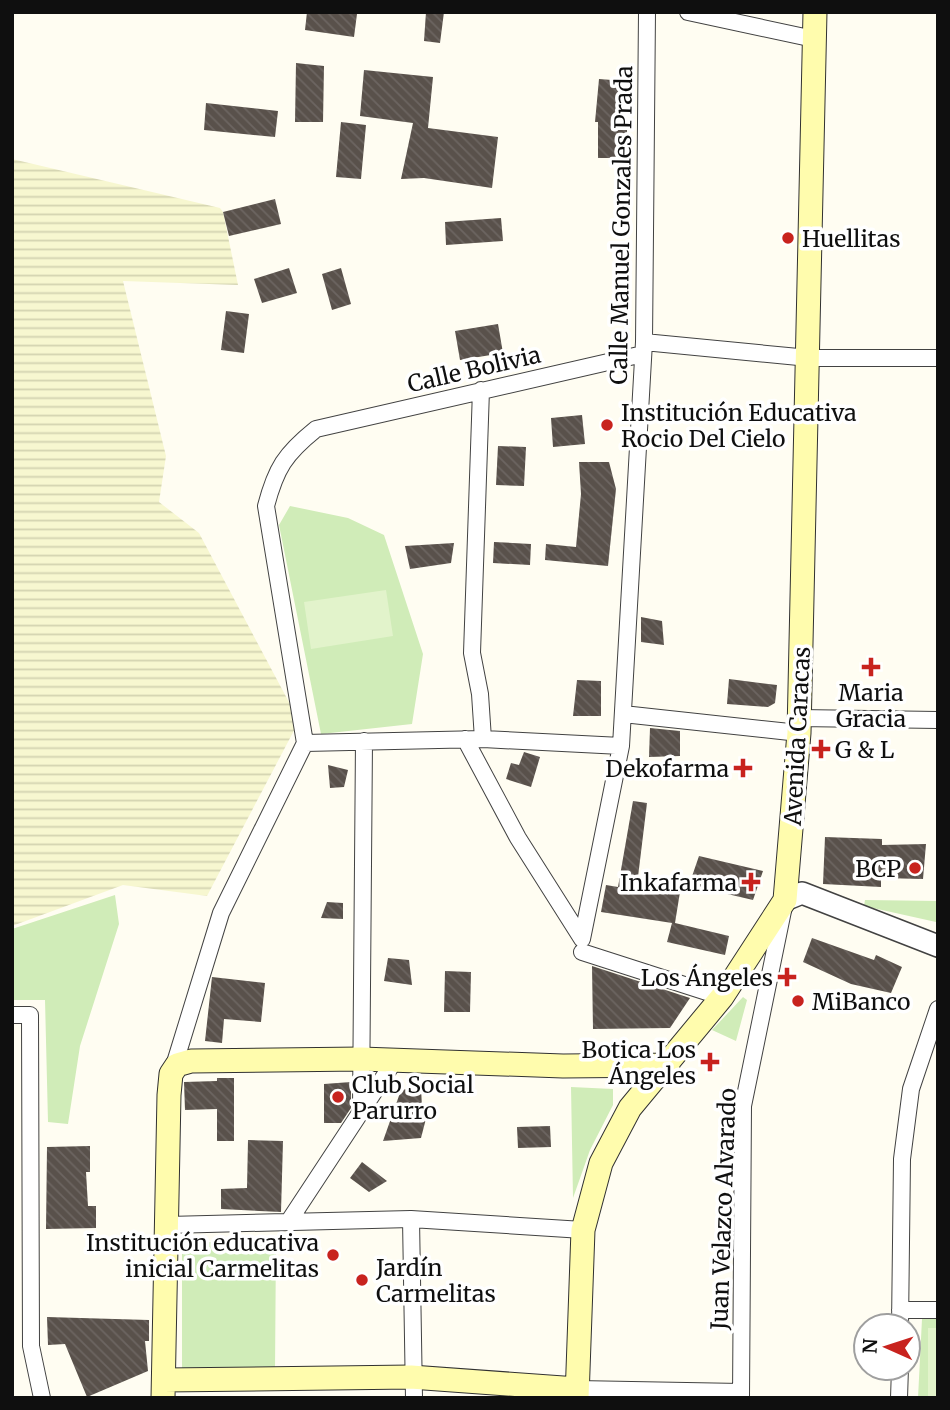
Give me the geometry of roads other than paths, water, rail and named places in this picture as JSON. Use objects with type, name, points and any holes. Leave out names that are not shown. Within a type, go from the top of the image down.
[{"type":"main road","name":"Avenida Caracas","points":[[577,1393],[583,1230],[601,1163],[630,1108],[722,997],[785,900],[799,725],[815,12]]},
{"type":"main road","points":[[577,1393],[412,1387],[164,1389],[169,1095],[173,1069],[181,1063],[191,1061],[360,1059],[563,1066],[668,1065]]},
{"type":"street","name":"Calle Manuel Gonzales Prada","points":[[582,945],[621,746],[643,348],[647,12]]},
{"type":"street","points":[[688,12],[814,39]]},
{"type":"street","name":"Calle Bolivia","points":[[305,743],[266,506],[275,474],[290,450],[316,429],[643,348],[809,358],[938,358]]},
{"type":"street","points":[[481,390],[472,653],[483,739]]},
{"type":"street","points":[[623,713],[799,725],[938,720]]},
{"type":"street","points":[[465,739],[518,838],[582,945],[722,997]]},
{"type":"street","points":[[173,1069],[221,913],[305,743],[483,739],[621,746]]},
{"type":"street","points":[[361,1110],[364,741]]},
{"type":"street","points":[[785,900],[803,893],[938,946]]},
{"type":"street","name":"Juan Velazco Alvarado","points":[[741,1395],[743,1106],[785,900]]},
{"type":"street","points":[[900,1312],[902,1159],[911,1089],[938,1009]]},
{"type":"street","points":[[12,1015],[30,1015],[31,1346],[42,1398]]},
{"type":"street","points":[[289,1221],[395,1060]]},
{"type":"street","points":[[167,1225],[411,1219],[583,1230]]},
{"type":"street","points":[[411,1219],[412,1387]]},
{"type":"street","points":[[577,1393],[741,1395]]},
{"type":"place","name":"Huellitas","points":[[788,238]]},
{"type":"place","name":"Institución Educativa Rocio Del Cielo","points":[[607,425]]},
{"type":"place","name":"Maria Gracia","points":[[871,667]]},
{"type":"place","name":"G & L","points":[[821,749]]},
{"type":"place","name":"Dekofarma","points":[[743,768]]},
{"type":"place","name":"BCP","points":[[915,868]]},
{"type":"place","name":"Inkafarma","points":[[751,882]]},
{"type":"place","name":"Los Ángeles","points":[[787,977]]},
{"type":"place","name":"MiBanco","points":[[798,1001]]},
{"type":"place","name":"Botica Los Ángeles","points":[[710,1062]]},
{"type":"place","name":"Club Social Parurro","points":[[338,1097]]},
{"type":"place","name":"Institución educativa inicial Carmelitas","points":[[333,1255]]},
{"type":"place","name":"Jardín Carmelitas","points":[[362,1280]]}]
